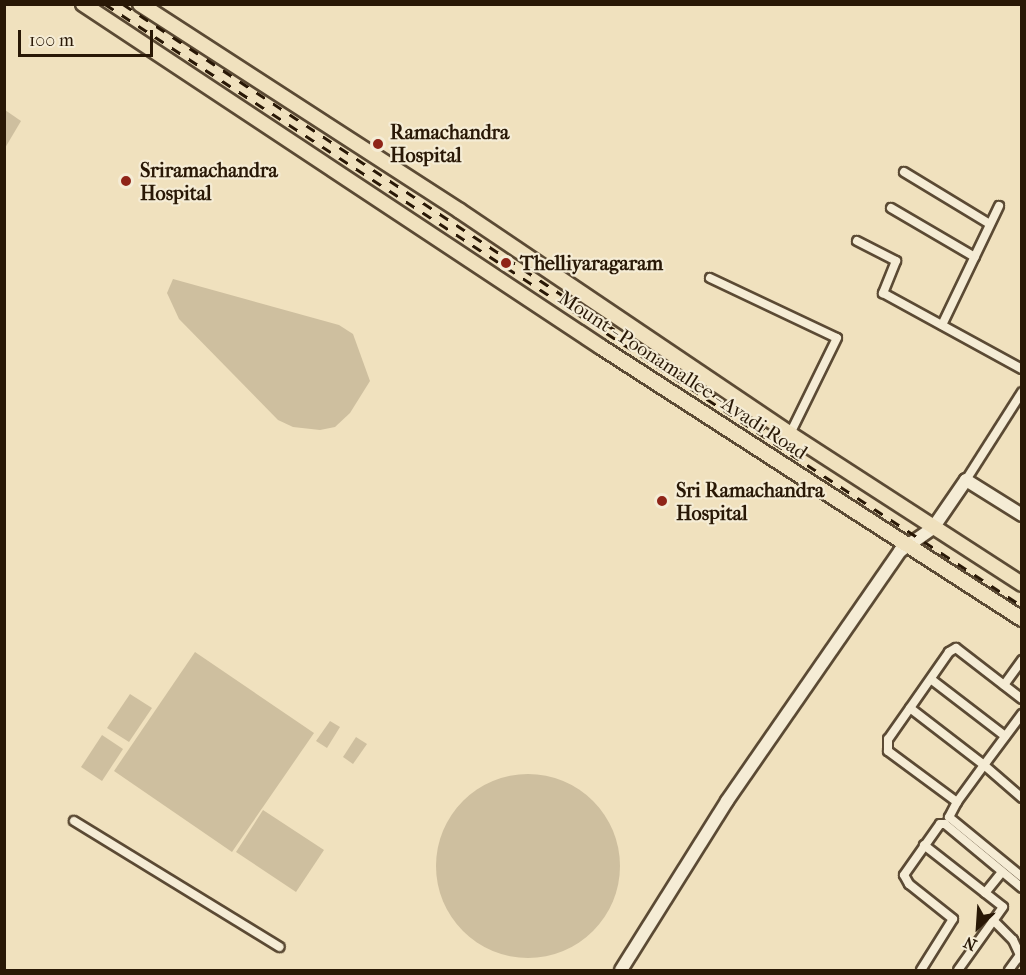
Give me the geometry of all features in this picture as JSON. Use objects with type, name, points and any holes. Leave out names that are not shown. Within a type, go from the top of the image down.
[{"type":"main road","name":"Mount - Poonamallee - Avadi Road","points":[[83,4],[601,347],[1022,619]]},
{"type":"main road","name":"Mount - Poonamallee - Avadi Road","points":[[140,4],[460,211],[790,434],[1022,584]]},
{"type":"street","points":[[904,172],[990,224]]},
{"type":"street","points":[[942,325],[999,206]]},
{"type":"street","points":[[891,208],[975,257]]},
{"type":"street","points":[[858,241],[896,261],[884,293],[1022,369]]},
{"type":"street","points":[[710,278],[837,338],[790,434]]},
{"type":"street","points":[[621,970],[727,801],[907,543],[933,528],[1022,392]]},
{"type":"street","points":[[966,480],[1022,515]]},
{"type":"street","points":[[957,802],[885,745],[932,680],[949,652],[956,648],[1022,699]]},
{"type":"street","points":[[1004,685],[1022,660]]},
{"type":"street","points":[[932,680],[1005,736]]},
{"type":"street","points":[[910,708],[1020,793]]},
{"type":"street","points":[[1022,714],[957,802],[949,817],[1022,877]]},
{"type":"street","points":[[74,820],[280,947]]},
{"type":"street","points":[[921,970],[953,919],[905,878],[924,845],[942,823],[1022,888]]},
{"type":"street","points":[[924,845],[1003,907],[958,970]]},
{"type":"street","points":[[985,893],[1002,872]]},
{"type":"street","points":[[993,920],[1013,940],[1020,957],[1009,970]]},
{"type":"shaded area","points":[[5,110],[21,121],[5,148]]},
{"type":"shaded area","points":[[173,279],[339,325],[353,334],[370,381],[350,413],[335,427],[320,430],[293,427],[278,420],[179,319],[167,293]]},
{"type":"shaded area","points":[[195,652],[314,733],[232,852],[114,771]]},
{"type":"shaded area","points":[[130,694],[152,708],[129,742],[107,728]]},
{"type":"shaded area","points":[[330,721],[340,727],[327,748],[316,741]]},
{"type":"shaded area","points":[[102,735],[123,749],[102,781],[81,767]]},
{"type":"shaded area","points":[[356,737],[367,744],[353,764],[343,757]]},
{"type":"shaded area","points":[[528,774],[563,781],[593,801],[613,831],[620,866],[613,901],[593,931],[563,951],[528,958],[493,951],[463,931],[443,901],[436,866],[443,831],[463,801],[493,781]]},
{"type":"shaded area","points":[[263,810],[324,850],[296,892],[236,852]]},
{"type":"railway","points":[[105,4],[1022,606]]},
{"type":"railway","points":[[123,4],[796,450]]},
{"type":"place","name":"Ramachandra Hospital","points":[[378,144]]},
{"type":"place","name":"Sriramachandra Hospital","points":[[126,181]]},
{"type":"place","name":"Thelliyaragaram","points":[[506,263]]},
{"type":"place","name":"Sri Ramachandra Hospital","points":[[662,501]]}]
